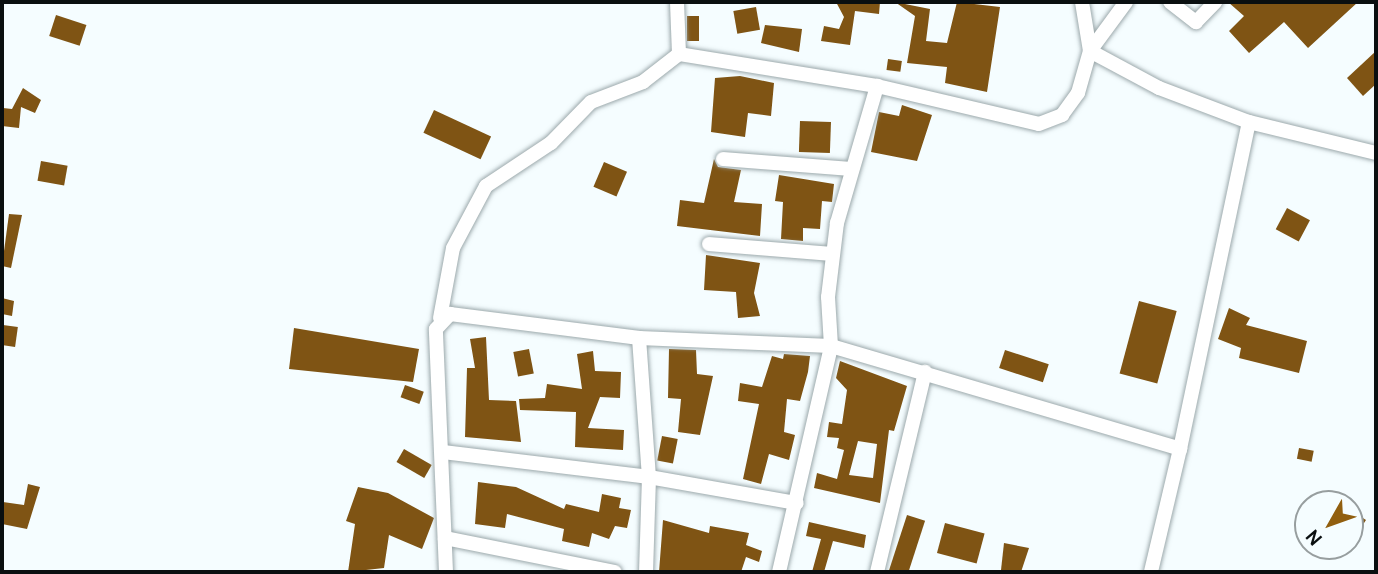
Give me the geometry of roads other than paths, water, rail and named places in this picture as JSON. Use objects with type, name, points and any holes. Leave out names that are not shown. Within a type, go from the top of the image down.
[{"type":"street","points":[[677,2],[679,54]]},
{"type":"street","points":[[1082,2],[1090,51]]},
{"type":"street","points":[[446,572],[440,318],[453,248],[486,187],[551,143],[591,103],[643,82],[679,54],[877,86],[1039,124],[1062,115],[1078,93],[1090,51],[1126,2]]},
{"type":"street","points":[[1170,2],[1196,22],[1215,2]]},
{"type":"street","points":[[1090,51],[1249,122],[1376,153]]},
{"type":"street","points":[[779,572],[831,346],[832,254],[850,169],[877,86]]},
{"type":"street","points":[[1151,572],[1181,449],[1249,122]]},
{"type":"street","points":[[723,159],[850,169]]},
{"type":"street","points":[[709,244],[832,254]]},
{"type":"street","points":[[440,318],[450,314],[639,338],[831,346],[1181,449]]},
{"type":"street","points":[[639,338],[649,477],[646,572]]},
{"type":"street","points":[[877,572],[925,372]]},
{"type":"street","points":[[443,452],[649,477],[797,503]]},
{"type":"street","points":[[445,538],[615,572]]}]
